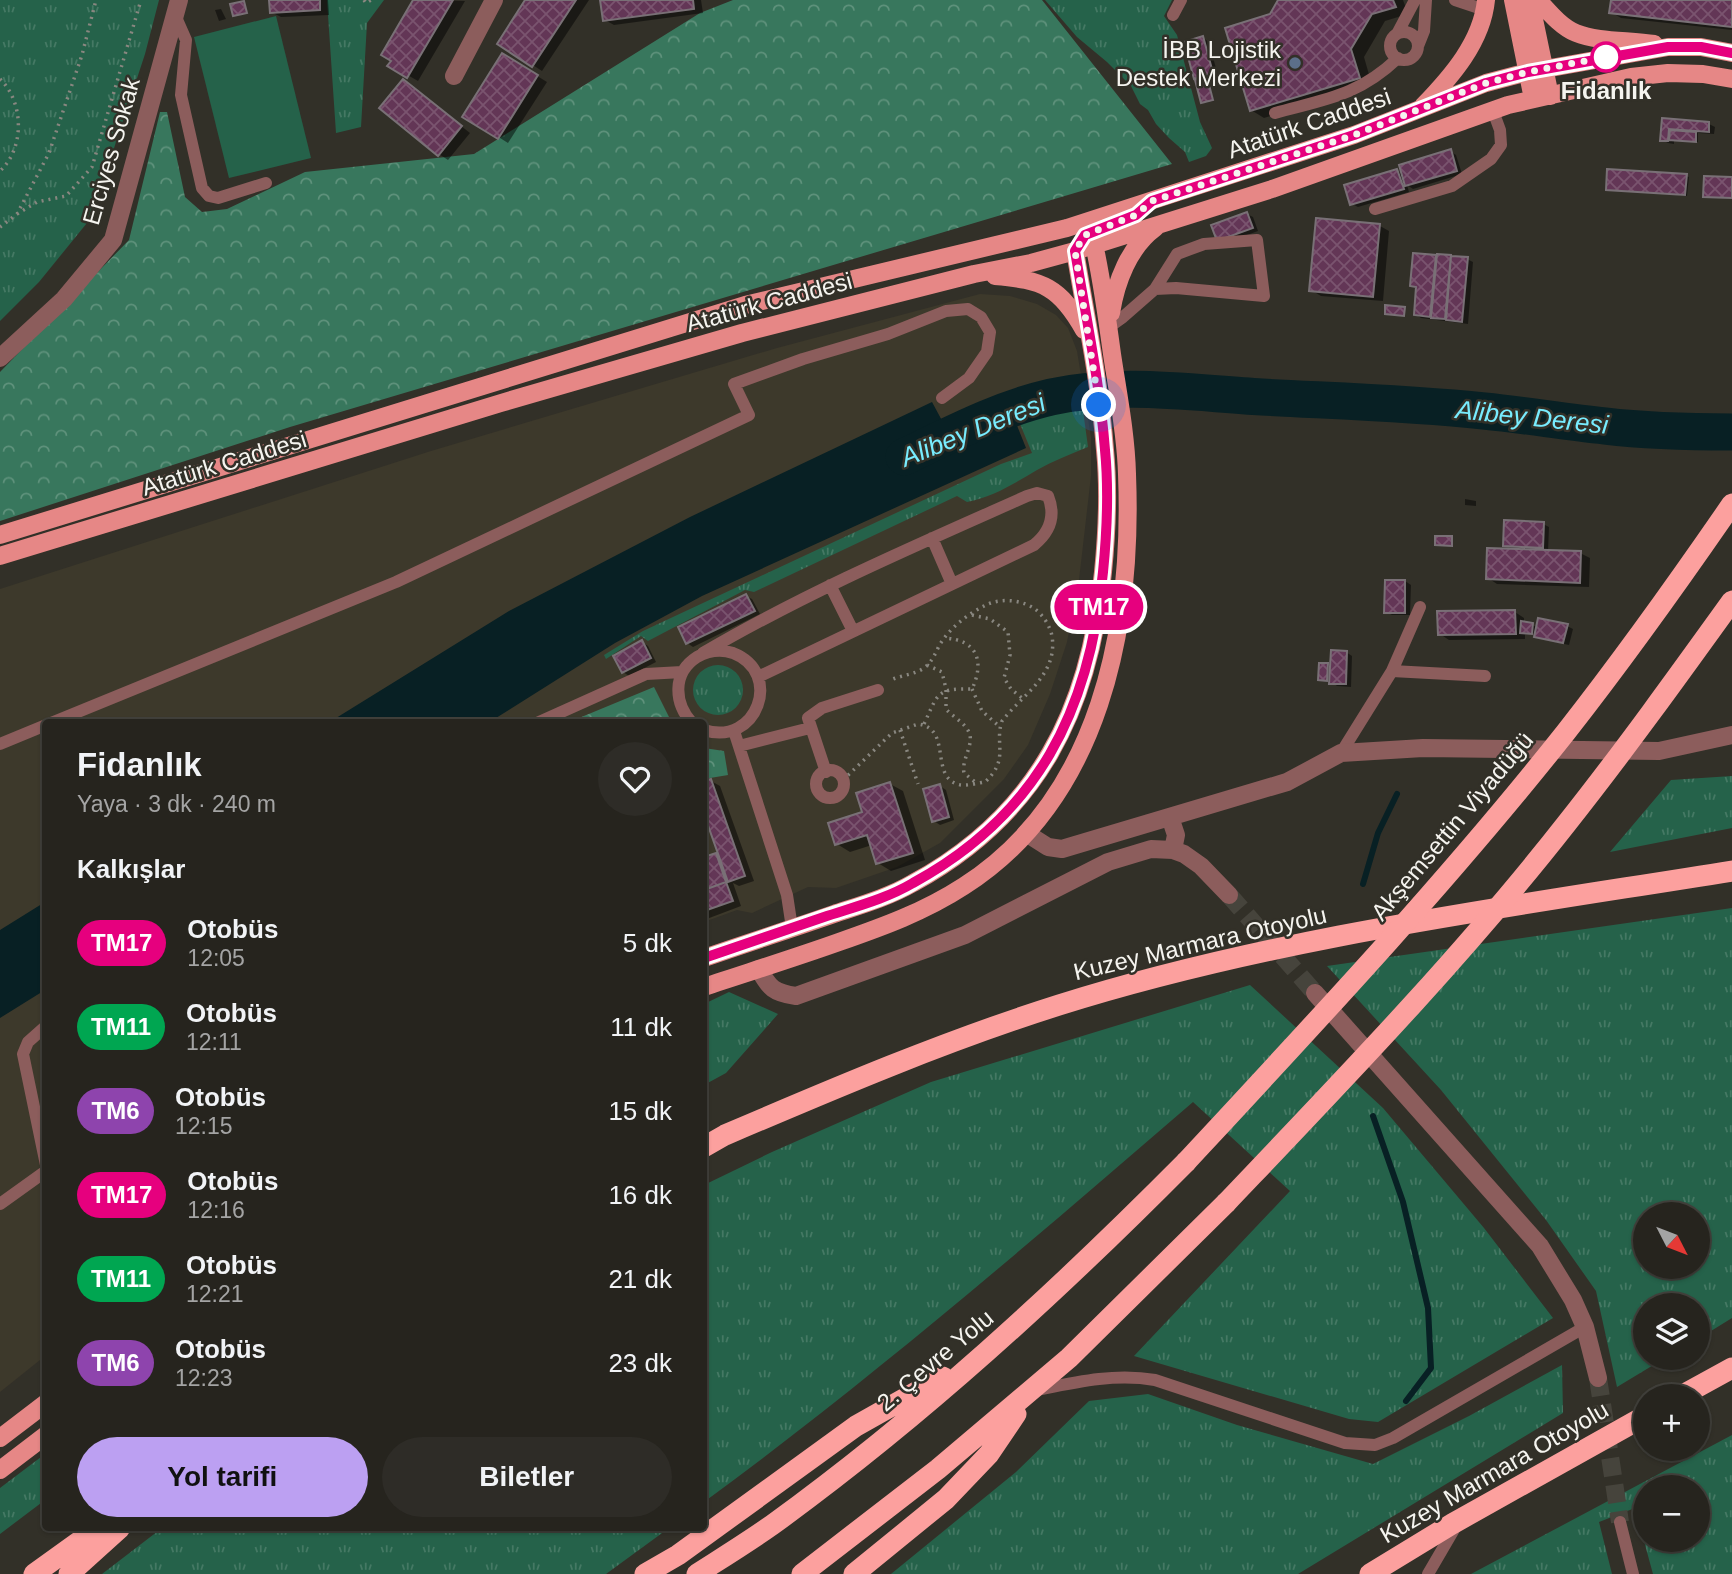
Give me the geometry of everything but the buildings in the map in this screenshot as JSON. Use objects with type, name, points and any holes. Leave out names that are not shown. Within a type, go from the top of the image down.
[{"type":"highway","name":"Akşemsettin Viyadüğü","points":[[1186,1162],[1337,1000],[1504,807],[1567,730],[1732,504]]},
{"type":"highway","points":[[802,1574],[939,1469],[1031,1391],[1137,1293],[1226,1203],[1421,994],[1510,892],[1567,824],[1732,601]]},
{"type":"highway","name":"Kuzey Marmara Otoyolu","points":[[707,1144],[878,1070],[979,1031],[1062,1004],[1212,964],[1375,930],[1732,871]]},
{"type":"highway","name":"2. Çevre Yolu","points":[[697,1574],[772,1525],[880,1441],[985,1354],[1080,1267],[1186,1162]]},
{"type":"highway","points":[[645,1574],[678,1555],[856,1426],[985,1354]]},
{"type":"highway","points":[[1703,1384],[1732,1368]]},
{"type":"highway","points":[[854,1574],[946,1499],[989,1454],[1031,1391]]},
{"type":"highway","name":"Kuzey Marmara Otoyolu","points":[[1370,1574],[1633,1423]]},
{"type":"highway","points":[[34,1574],[94,1531]]},
{"type":"highway","points":[[69,1574],[117,1531]]},
{"type":"main road","points":[[1513,0],[1536,70]]},
{"type":"main road","points":[[1530,0],[1541,97]]},
{"type":"main road","points":[[1538,0],[1552,16],[1575,33],[1668,47],[1701,47],[1732,53]]},
{"type":"main road","points":[[1418,111],[1440,89],[1463,58],[1479,27],[1486,5]]},
{"type":"main road","name":"Atatürk Caddesi","points":[[0,535],[745,305],[1068,228],[1294,155],[1418,111],[1486,83],[1536,70],[1668,47]]},
{"type":"main road","name":"Atatürk Caddesi","points":[[0,556],[742,333],[1075,251],[1090,240],[1161,224],[1272,189],[1493,111],[1541,97],[1631,77],[1668,73],[1703,74],[1732,79]]},
{"type":"main road","points":[[1090,240],[1136,215],[1152,201]]},
{"type":"main road","points":[[1108,327],[1113,298],[1128,262],[1147,234],[1161,224]]},
{"type":"main road","points":[[707,986],[899,921],[965,886],[1003,857],[1026,833],[1062,786],[1080,754],[1094,723],[1113,663],[1124,576],[1128,512],[1125,439],[1108,327],[1090,240],[1068,228]]},
{"type":"main road","points":[[707,957],[879,899],[912,884],[947,863],[982,837],[1010,809],[1041,770],[1063,732],[1083,682],[1093,644],[1101,600],[1108,497],[1105,449],[1075,251]]},
{"type":"main road","points":[[974,274],[1024,278],[1050,288],[1071,306],[1090,340]]},
{"type":"main road","points":[[792,928],[801,955]]},
{"type":"main road","points":[[750,942],[759,969]]},
{"type":"main road","points":[[0,1438],[42,1406]]},
{"type":"main road","points":[[0,1470],[42,1438]]},
{"type":"street","points":[[454,76],[494,0]]},
{"type":"street","name":"Erciyes Sokak","points":[[0,358],[64,299],[113,240],[177,7]]},
{"type":"street","points":[[1026,833],[1048,847],[1062,849],[1287,782],[1341,753],[1423,748],[1659,751],[1732,735]]},
{"type":"street","points":[[1170,817],[1176,835],[1173,850]]},
{"type":"street","points":[[759,969],[768,987],[785,995],[796,996],[965,935],[1108,862],[1151,849],[1173,850],[1184,854],[1201,866],[1229,895]]},
{"type":"street","points":[[1315,993],[1540,1246],[1573,1300],[1585,1327],[1598,1378]]},
{"type":"lane","points":[[1173,15],[1181,0]]},
{"type":"lane","points":[[1398,58],[1391,46],[1415,0]]},
{"type":"lane","points":[[1275,113],[1355,90],[1378,76],[1398,58],[1411,58],[1424,31],[1426,0]]},
{"type":"lane","points":[[1455,0],[1486,5]]},
{"type":"lane","points":[[177,7],[186,40],[181,95],[202,188],[209,196],[218,198],[266,184]]},
{"type":"lane","points":[[1397,34],[1405,32],[1413,35],[1418,46]]},
{"type":"lane","points":[[1375,209],[1452,186],[1491,159],[1501,145],[1500,130],[1493,111]]},
{"type":"lane","points":[[1108,327],[1155,289],[1177,254],[1204,244],[1257,240],[1264,296],[1176,288],[1155,289]]},
{"type":"lane","points":[[61,719],[396,582],[749,415],[734,384],[803,359],[888,334],[946,311],[968,309],[981,317],[990,332],[987,352],[969,378],[942,398]]},
{"type":"lane","points":[[689,719],[678,700],[678,686],[682,672],[691,661],[703,653],[771,614],[933,538],[1027,496],[1048,496],[1051,503],[1051,525],[1045,536],[1034,545],[758,677]]},
{"type":"lane","points":[[933,538],[952,584]]},
{"type":"lane","points":[[830,585],[853,631]]},
{"type":"lane","points":[[1341,753],[1392,671],[1420,607]]},
{"type":"lane","points":[[703,653],[716,650],[741,657],[751,665],[761,689],[754,714],[745,724],[720,733],[707,731]]},
{"type":"lane","points":[[1392,671],[1485,677]]},
{"type":"lane","points":[[546,719],[646,674],[682,672]]},
{"type":"lane","points":[[826,772],[808,718],[821,709],[878,690]]},
{"type":"lane","points":[[0,744],[42,727]]},
{"type":"lane","points":[[739,746],[810,728]]},
{"type":"lane","points":[[734,730],[786,895],[792,928]]},
{"type":"lane","points":[[826,772],[838,773],[844,780],[840,793],[832,798],[824,796],[817,786],[819,777],[826,772]]},
{"type":"lane","points":[[42,1030],[28,1042],[23,1054],[42,1148]]},
{"type":"lane","points":[[33,1109],[42,1103]]},
{"type":"lane","points":[[0,1204],[42,1174]]},
{"type":"lane","points":[[1031,1391],[1097,1378],[1132,1376],[1155,1380],[1345,1443],[1375,1445],[1393,1438],[1585,1327]]},
{"type":"lane","points":[[1428,1574],[1460,1520]]},
{"type":"lane","points":[[1620,1522],[1633,1574]]},
{"type":"path","points":[[17,215],[49,153],[82,55],[96,0]]},
{"type":"path","points":[[0,227],[37,202],[65,196],[92,167],[141,0]]},
{"type":"path","points":[[364,0],[366,3],[371,0]]},
{"type":"path","points":[[0,79],[5,83],[15,103],[19,125],[15,147],[0,172]]},
{"type":"path","points":[[844,780],[887,736],[918,724],[924,725],[938,739],[944,773],[951,780],[959,785],[985,782],[997,766],[1002,744],[1002,721],[1036,686],[1052,660],[1051,631],[1037,610],[1010,601],[991,603],[970,614],[945,638],[927,665],[914,673],[897,676],[878,690]]},
{"type":"path","points":[[970,614],[990,619],[1008,632],[1010,655],[1004,678],[1022,699]]},
{"type":"path","points":[[945,638],[958,639],[973,649],[979,661],[972,689],[982,711],[1000,727]]},
{"type":"path","points":[[927,665],[942,673],[946,689],[946,709],[970,734],[962,765],[964,773],[977,783]]},
{"type":"path","points":[[924,725],[933,704],[946,689],[972,689]]},
{"type":"path","points":[[900,730],[918,784]]},
{"type":"shaded area","points":[[980,294],[1010,296],[1037,304],[1056,315],[1068,328],[1077,351],[1091,437],[1091,476],[1079,580],[1067,642],[1050,694],[1028,745],[1004,779],[940,843],[897,867],[836,888],[808,887],[752,913],[737,910],[707,921],[707,719],[42,719],[42,1358],[0,1392],[0,589],[431,451],[777,348]]},
{"type":"green space","points":[[0,0],[159,0],[145,54],[91,218],[39,282],[0,321]]},
{"type":"green space","points":[[327,0],[384,0],[367,23],[361,127],[336,133]]},
{"type":"green space","points":[[733,0],[1042,0],[1172,164],[290,427],[0,521],[0,372],[129,240],[160,112],[167,112],[185,197],[202,212],[227,209],[305,172],[474,154],[700,13]]},
{"type":"green space","points":[[1045,0],[1172,0],[1164,16],[1177,35],[1200,122],[1212,148],[1206,156],[1189,162],[1185,152],[1140,104],[1131,86],[1077,37]]},
{"type":"green space","points":[[276,16],[311,158],[229,178],[194,37]]},
{"type":"green space","points":[[1081,396],[1088,447],[986,497],[967,502],[957,496],[754,592],[745,590],[648,641],[641,636],[606,659],[604,655],[643,631],[1001,464],[1032,453],[1016,414]]},
{"type":"green space","points":[[718,665],[736,672],[743,690],[736,708],[718,715],[700,708],[693,690],[700,672]]},
{"type":"green space","points":[[654,687],[670,719],[577,719]]},
{"type":"green space","points":[[707,748],[724,751],[728,775],[707,778]]},
{"type":"green space","points":[[1732,776],[1732,828],[1610,852],[1671,780]]},
{"type":"green space","points":[[1732,908],[1732,1318],[1710,1332],[1710,1293],[1633,1293],[1633,1370],[1645,1370],[1617,1387],[1596,1291],[1546,1220],[1441,1090],[1327,966]]},
{"type":"green space","points":[[1250,985],[1383,1108],[1484,1228],[1553,1318],[1378,1422],[1349,1419],[1134,1356],[1290,1191],[1193,1102],[1013,1257],[891,1357],[707,1500],[707,1184],[931,1082]]},
{"type":"green space","points":[[729,992],[778,1014],[726,1073],[707,1083],[707,1003]]},
{"type":"green space","points":[[1562,1365],[1563,1413],[1298,1574],[891,1574],[1016,1472],[1089,1401],[1148,1394],[1237,1425],[1373,1464]]},
{"type":"green space","points":[[1732,1435],[1732,1574],[1653,1574],[1647,1552],[1710,1552],[1710,1475],[1657,1475],[1683,1461],[1710,1461],[1710,1447]]},
{"type":"green space","points":[[42,1456],[42,1502],[0,1534],[0,1488]]},
{"type":"green space","points":[[1633,1488],[1633,1509],[1599,1522],[1612,1574],[1471,1574]]},
{"type":"green space","points":[[158,1531],[665,1531],[606,1574],[102,1574]]},
{"type":"water","points":[[932,402],[953,441],[1012,413],[1026,448],[702,596],[615,643],[494,719],[334,719],[509,611],[690,517]]},
{"type":"water","points":[[42,904],[42,992],[0,1018],[0,930]]},
{"type":"waterway","name":"Alibey Deresi","points":[[904,457],[976,423],[1032,402],[1078,393],[1130,389],[1401,404],[1637,429],[1732,432]]},
{"type":"waterway","points":[[1363,884],[1378,833],[1397,794]]},
{"type":"waterway","points":[[1373,1116],[1403,1202],[1428,1308],[1431,1368],[1406,1401]]},
{"type":"tunnel","points":[[1229,895],[1315,993]]},
{"type":"tunnel","points":[[1598,1378],[1620,1522]]},
{"type":"bus line","name":"TM17","points":[[707,957],[879,899],[912,884],[947,863],[982,837],[1010,809],[1041,770],[1063,732],[1083,682],[1093,644],[1101,600],[1108,497],[1105,449],[1075,251],[1085,235],[1136,215],[1152,201],[1354,135],[1486,83],[1573,63],[1668,47],[1701,47],[1732,53]]},
{"type":"place","name":"Fidanlık","points":[[1606,57]]},
{"type":"place","name":"İBB Lojistik Destek Merkezi","points":[[1295,63]]},
{"type":"route","points":[[1099,405],[1075,251],[1085,235],[1136,215],[1152,201],[1354,135],[1486,83],[1606,57]]}]
